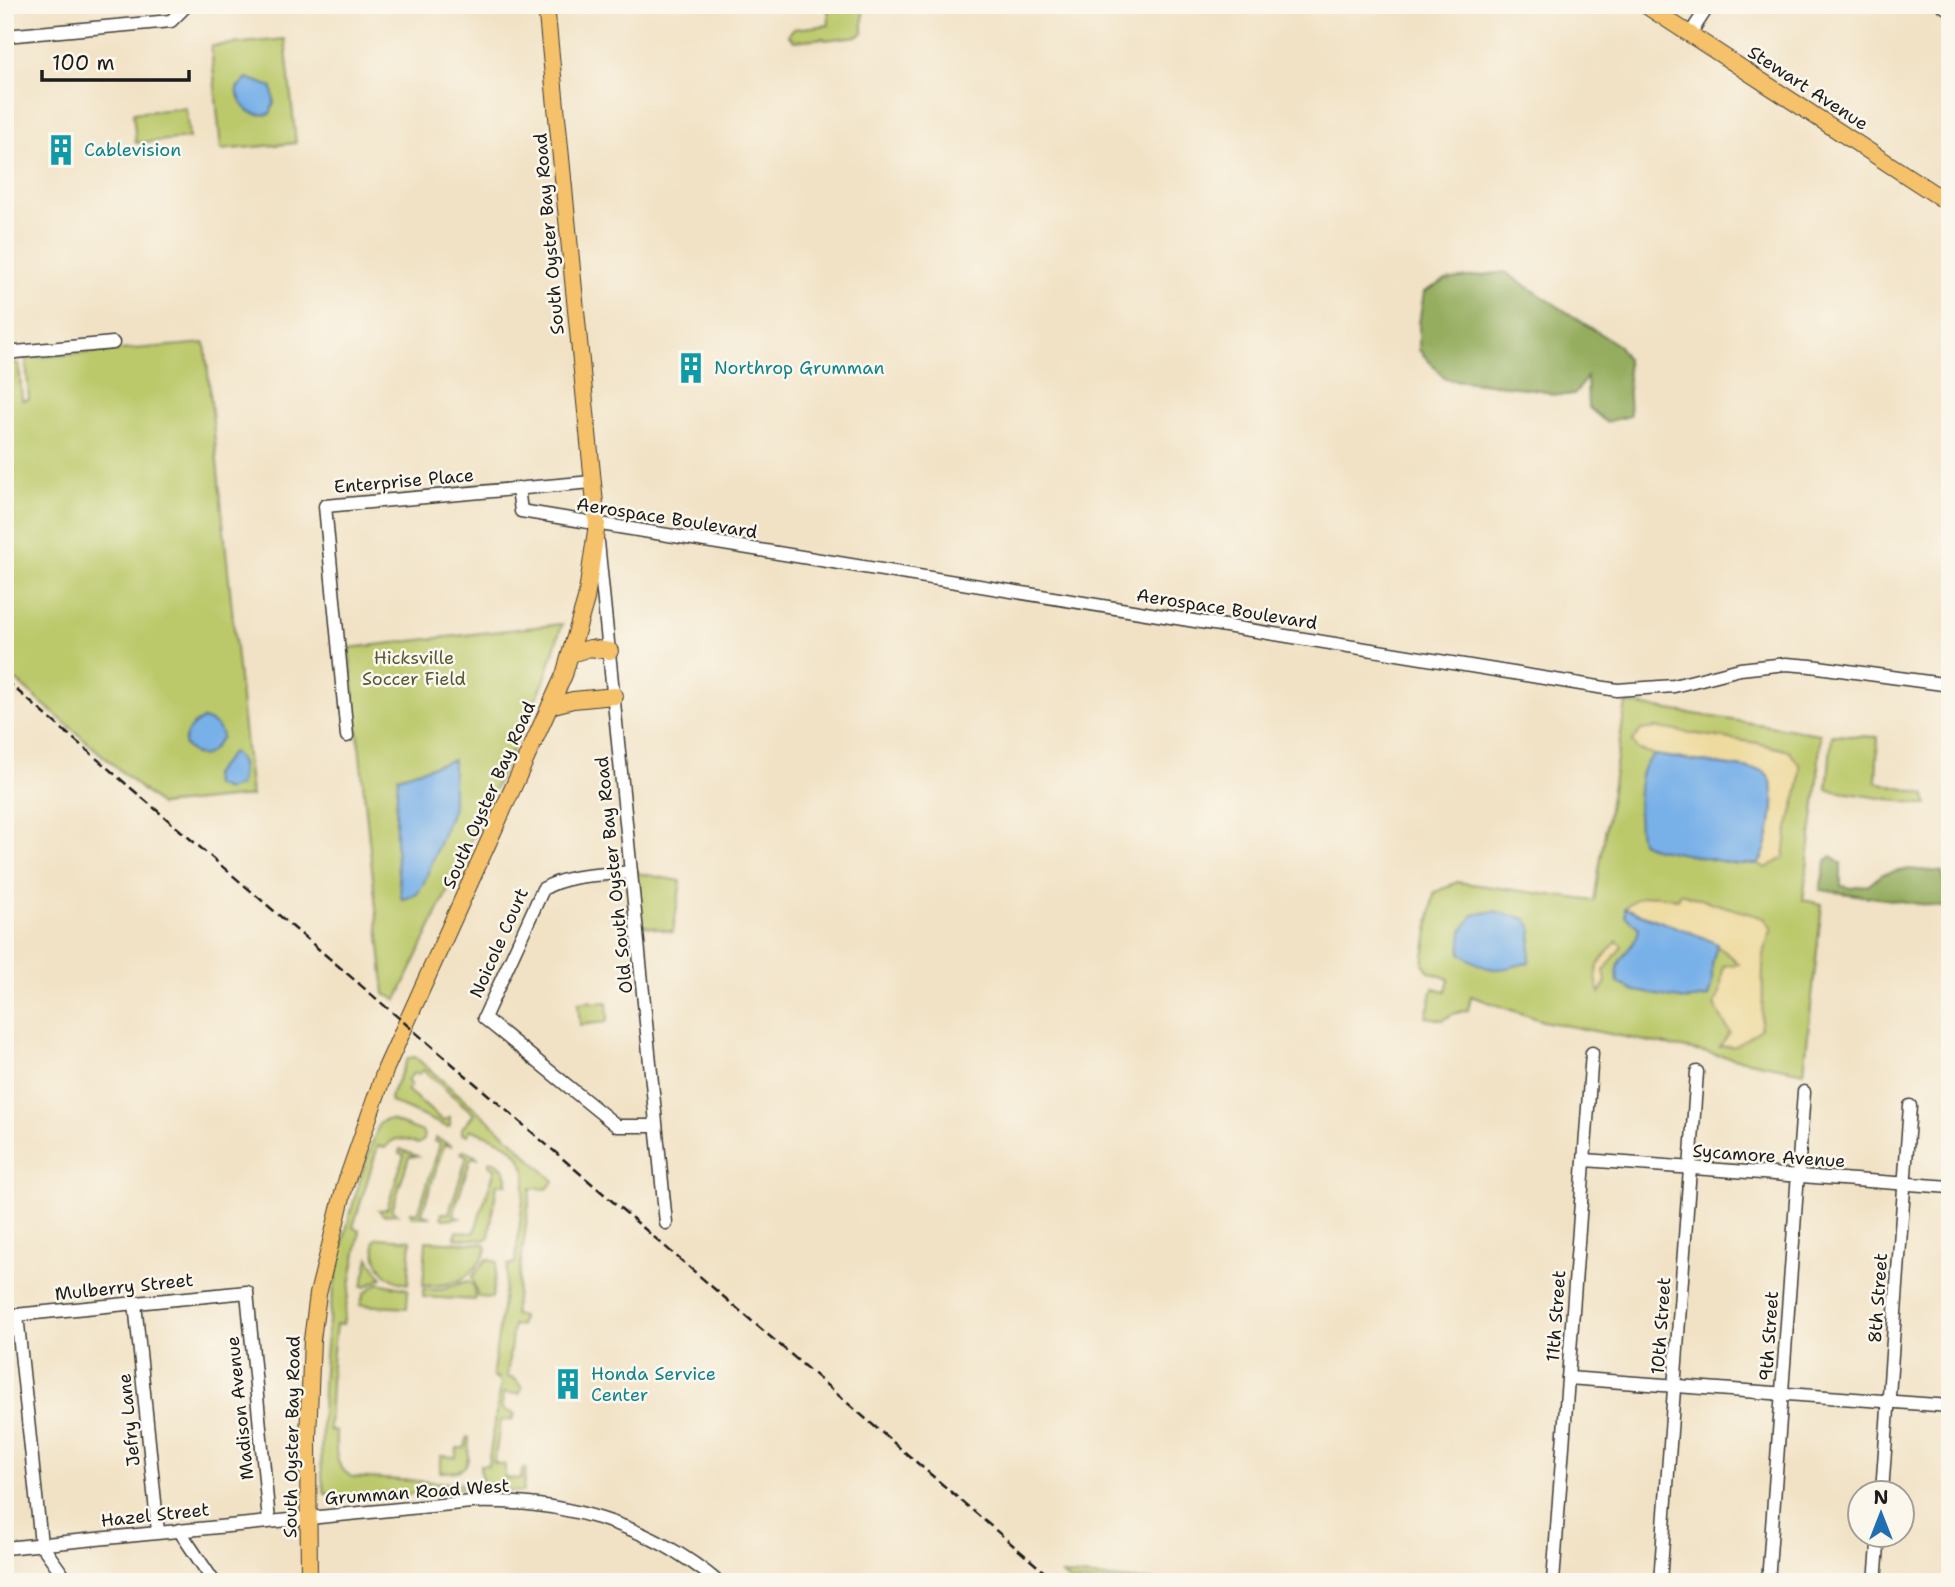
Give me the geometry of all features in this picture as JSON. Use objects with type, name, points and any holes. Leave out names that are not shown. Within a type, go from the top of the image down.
[{"type":"main road","name":"South Oyster Bay Road","points":[[309,1582],[308,1426],[312,1340],[318,1294],[345,1185],[386,1068],[550,706],[571,654],[586,598],[597,524],[546,5]]},
{"type":"main road","name":"Stewart Avenue","points":[[1645,5],[1950,204]]},
{"type":"main road","points":[[571,654],[590,648],[610,651]]},
{"type":"main road","points":[[550,706],[573,700],[615,696]]},
{"type":"street","points":[[1690,34],[1709,5]]},
{"type":"street","points":[[1942,5],[1950,10]]},
{"type":"street","points":[[5,36],[171,21],[186,6]]},
{"type":"street","points":[[5,353],[113,343]]},
{"type":"street","name":"Enterprise Place","points":[[347,736],[325,506],[592,482]]},
{"type":"street","name":"Aerospace Boulevard","points":[[518,488],[521,511],[1617,690],[1674,686],[1740,669],[1786,664],[1950,685]]},
{"type":"street","name":"Old South Oyster Bay Road","points":[[597,524],[666,1223]]},
{"type":"street","name":"Noicole Court","points":[[631,872],[567,879],[543,889],[484,1018],[617,1126],[656,1125]]},
{"type":"street","name":"11th Street","points":[[1553,1582],[1592,1053]]},
{"type":"street","name":"10th Street","points":[[1661,1582],[1697,1072]]},
{"type":"street","name":"9th Street","points":[[1768,1582],[1804,1093]]},
{"type":"street","name":"8th Street","points":[[1883,1478],[1910,1106]]},
{"type":"street","name":"Sycamore Avenue","points":[[1585,1160],[1950,1186]]},
{"type":"street","name":"Mulberry Street","points":[[11,1316],[247,1292]]},
{"type":"street","name":"Madison Avenue","points":[[247,1292],[269,1521]]},
{"type":"street","name":"Jefry Lane","points":[[135,1303],[158,1532]]},
{"type":"street","points":[[11,1316],[41,1544],[68,1582]]},
{"type":"street","points":[[1568,1377],[1950,1406]]},
{"type":"street","name":"Grumman Road West","points":[[309,1517],[471,1502],[548,1505],[591,1515],[637,1531],[678,1552],[718,1582]]},
{"type":"street","name":"Hazel Street","points":[[5,1548],[309,1517]]},
{"type":"street","points":[[179,1530],[214,1582]]},
{"type":"street","points":[[1875,1582],[1878,1548]]},
{"type":"green space","points":[[828,5],[863,5],[863,32],[858,36],[825,40],[794,41],[788,35],[793,29],[829,25]]},
{"type":"green space","points":[[285,39],[296,143],[221,150],[211,46]]},
{"type":"green space","points":[[186,108],[189,138],[136,143],[133,113]]},
{"type":"green space","points":[[1505,272],[1619,346],[1627,360],[1630,416],[1606,422],[1588,407],[1587,377],[1574,395],[1554,395],[1541,390],[1445,379],[1419,350],[1419,323],[1424,292],[1446,280]]},
{"type":"green space","points":[[205,343],[251,796],[160,805],[5,671],[5,360],[19,365],[22,400],[29,399],[26,358]]},
{"type":"green space","name":"Hicksville Soccer Field","points":[[562,624],[544,682],[397,1000],[385,994],[349,648]],"holes":[[[453,760],[453,807],[424,883],[398,777]]]},
{"type":"green space","points":[[1626,703],[1820,734],[1818,780],[1803,900],[1822,904],[1804,1072],[1543,1021],[1471,996],[1468,1010],[1443,1020],[1426,1017],[1433,988],[1446,991],[1449,979],[1429,972],[1423,963],[1434,893],[1457,882],[1594,901]]},
{"type":"green space","points":[[1832,735],[1878,737],[1876,782],[1925,794],[1927,805],[1827,790]]},
{"type":"green space","points":[[1832,856],[1841,863],[1841,886],[1852,888],[1869,885],[1882,874],[1909,869],[1942,872],[1949,908],[1820,890],[1826,861]]},
{"type":"green space","points":[[631,872],[681,881],[673,932],[636,924]]},
{"type":"green space","points":[[607,1002],[606,1022],[580,1025],[578,1003]]},
{"type":"green space","points":[[415,1057],[508,1137],[554,1181],[547,1189],[531,1188],[514,1315],[522,1316],[520,1326],[513,1325],[507,1377],[515,1379],[522,1388],[519,1394],[504,1393],[502,1409],[515,1414],[512,1420],[501,1420],[494,1463],[505,1465],[505,1478],[521,1479],[522,1470],[526,1468],[523,1492],[490,1490],[491,1486],[484,1485],[480,1465],[488,1465],[501,1384],[498,1378],[493,1378],[493,1371],[508,1265],[515,1263],[526,1175],[519,1156],[506,1144],[470,1129],[468,1135],[462,1134],[462,1128],[474,1114],[423,1070],[419,1074],[414,1073],[407,1080],[411,1085],[407,1090],[443,1121],[450,1117],[450,1126],[391,1102],[390,1097],[408,1058]]},
{"type":"green space","points":[[385,1120],[423,1132],[424,1140],[418,1144],[396,1139],[385,1148],[378,1146],[353,1227],[360,1231],[343,1324],[336,1325],[329,1430],[336,1431],[336,1451],[341,1468],[352,1477],[464,1484],[462,1488],[451,1491],[336,1499],[333,1494],[325,1494],[321,1466],[326,1342],[345,1233],[379,1124]]},
{"type":"green space","points":[[436,1138],[452,1146],[444,1145],[422,1213],[429,1217],[412,1217],[411,1212],[418,1213],[440,1144],[434,1141]]},
{"type":"green space","points":[[400,1149],[417,1156],[409,1157],[392,1210],[398,1214],[383,1215],[379,1210],[387,1209],[404,1155],[399,1153]]},
{"type":"green space","points":[[464,1150],[479,1158],[471,1158],[453,1214],[460,1218],[443,1219],[442,1213],[449,1213],[467,1156],[461,1153]]},
{"type":"green space","points":[[492,1161],[504,1170],[507,1184],[497,1184],[489,1237],[484,1240],[455,1238],[456,1231],[474,1233],[495,1169],[489,1166]]},
{"type":"green space","points":[[377,1238],[411,1240],[408,1284],[393,1279],[382,1270],[374,1249],[374,1241]]},
{"type":"green space","points":[[426,1241],[485,1244],[487,1250],[469,1275],[462,1279],[445,1285],[423,1286]]},
{"type":"green space","points":[[369,1258],[382,1278],[365,1287],[362,1286]]},
{"type":"green space","points":[[487,1259],[497,1262],[492,1298],[478,1297],[472,1277]]},
{"type":"green space","points":[[468,1281],[474,1286],[475,1300],[423,1297],[423,1289],[441,1290]]},
{"type":"green space","points":[[378,1283],[408,1289],[407,1308],[360,1305],[364,1293]]},
{"type":"green space","points":[[467,1437],[468,1460],[463,1469],[440,1472],[440,1456],[456,1457],[457,1448],[465,1448]]},
{"type":"green space","points":[[1063,1575],[1170,1582],[1071,1582]]},
{"type":"sand","points":[[1657,728],[1757,743],[1789,751],[1800,766],[1800,782],[1787,832],[1784,858],[1766,868],[1758,864],[1763,858],[1764,771],[1655,755],[1637,749],[1632,742],[1641,730]]},
{"type":"sand","points":[[1680,893],[1764,918],[1772,929],[1764,954],[1760,1029],[1736,1046],[1720,1047],[1730,1033],[1714,1005],[1720,993],[1723,966],[1739,964],[1727,953],[1700,937],[1625,908],[1643,897],[1677,899]]},
{"type":"sand","points":[[1617,941],[1622,946],[1604,971],[1606,981],[1600,993],[1597,970],[1602,959]]},
{"type":"water","points":[[247,78],[272,87],[274,103],[270,114],[256,114],[243,106],[237,88]]},
{"type":"water","points":[[203,719],[216,725],[222,737],[209,753],[200,756],[184,744],[190,729]]},
{"type":"water","points":[[232,752],[241,763],[241,777],[239,786],[227,790],[214,785],[213,775]]},
{"type":"water","points":[[1655,755],[1764,771],[1772,784],[1773,804],[1768,838],[1758,864],[1736,864],[1653,848],[1641,842],[1638,813],[1640,779],[1646,763]]},
{"type":"water","points":[[453,760],[453,807],[424,883],[417,894],[402,900],[396,838],[398,777]]},
{"type":"water","points":[[1625,908],[1717,944],[1708,997],[1685,1000],[1635,991],[1618,983],[1619,965],[1634,942],[1639,928],[1625,916]]},
{"type":"water","points":[[1494,911],[1526,919],[1532,928],[1529,962],[1493,969],[1460,953],[1462,931],[1473,915]]},
{"type":"railway","points":[[5,680],[1056,1582]]},
{"type":"place","name":"Cablevision","points":[[61,150]]},
{"type":"place","name":"Northrop Grumman","points":[[691,368]]},
{"type":"place","name":"Honda Service Center","points":[[568,1384]]}]
